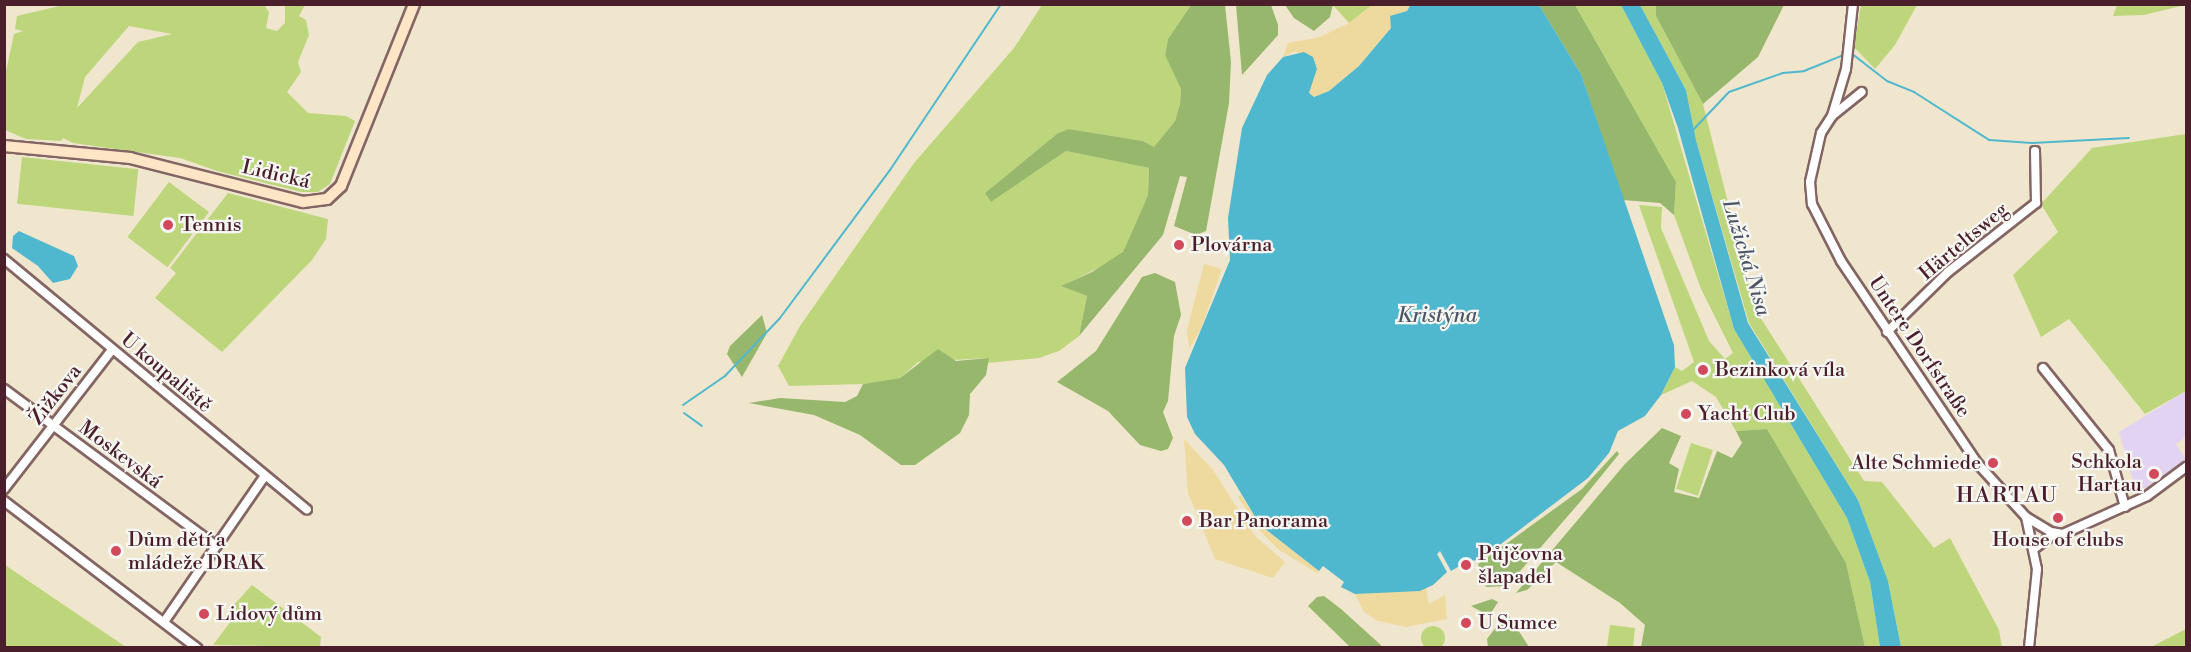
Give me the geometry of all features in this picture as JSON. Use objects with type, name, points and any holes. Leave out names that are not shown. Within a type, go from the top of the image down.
[{"type":"street","name":"Lidická","points":[[4,146],[130,158],[303,202],[327,199],[341,186],[414,4]]},
{"type":"street","name":"Untere Dorfstraße","points":[[1853,4],[1848,53],[1832,116],[1821,133],[1812,173],[1812,204],[1833,248],[1887,332],[1978,464],[2026,517],[2055,533]]},
{"type":"street","points":[[1832,116],[1862,92]]},
{"type":"street","name":"Härteltsweg","points":[[1887,332],[1948,272],[2036,203],[2035,151]]},
{"type":"street","name":"U koupaliště","points":[[4,259],[264,477],[307,510]]},
{"type":"street","name":"Žižkova","points":[[4,489],[112,350]]},
{"type":"street","points":[[2043,368],[2109,450],[2125,507]]},
{"type":"street","name":"Moskevská","points":[[4,389],[216,546]]},
{"type":"street","points":[[2035,548],[2055,533],[2076,531],[2125,507],[2187,466]]},
{"type":"street","points":[[164,622],[264,477]]},
{"type":"street","points":[[4,501],[197,648]]},
{"type":"street","points":[[2026,517],[2035,548],[2037,569],[2029,648]]},
{"type":"shaded area","points":[[2186,391],[2186,437],[2176,444],[2186,459],[2137,494],[2119,432]]},
{"type":"green space","points":[[68,4],[264,5],[269,12],[266,28],[277,31],[285,23],[285,5],[305,5],[299,16],[306,20],[309,35],[298,62],[301,72],[287,92],[308,113],[346,116],[355,121],[330,184],[318,192],[301,192],[217,171],[180,158],[73,143],[63,138],[61,141],[26,139],[5,130],[5,76],[14,34],[23,31],[15,29],[17,16]],"holes":[[[129,26],[172,34],[138,42],[77,108],[85,77]]]},
{"type":"green space","points":[[1333,4],[1330,17],[1314,31],[1294,18],[1285,5]]},
{"type":"green space","points":[[1656,4],[1784,5],[1758,57],[1703,104],[1656,16]]},
{"type":"green space","points":[[1042,5],[1191,5],[1168,39],[1165,54],[1181,89],[1180,104],[1175,121],[1154,147],[1143,141],[1069,129],[1058,133],[985,193],[991,202],[1066,151],[1149,168],[1148,195],[1123,252],[1114,260],[1062,286],[1087,296],[1079,336],[1059,351],[1039,358],[987,363],[988,358],[918,362],[900,378],[863,384],[789,386],[778,366],[800,326],[914,163],[1014,48]]},
{"type":"green space","points":[[1191,5],[1225,5],[1231,62],[1229,103],[1206,231],[1196,235],[1174,226],[1187,177],[1180,176],[1163,235],[1079,336],[1087,296],[1061,286],[1092,272],[1123,252],[1148,195],[1149,168],[1066,151],[991,202],[985,193],[1058,133],[1069,129],[1143,141],[1154,147],[1175,121],[1180,104],[1181,89],[1165,55],[1168,39]]},
{"type":"green space","points":[[1236,5],[1271,5],[1278,25],[1278,35],[1242,75]]},
{"type":"green space","points":[[1333,5],[1372,5],[1349,23]]},
{"type":"green space","points":[[1539,5],[1575,5],[1676,182],[1674,215],[1660,203],[1623,200],[1581,74]]},
{"type":"green space","points":[[1575,5],[1621,5],[1662,83],[1734,329],[1847,518],[1870,582],[1880,647],[1865,647],[1846,563],[1767,429],[1736,431],[1716,397],[1692,381],[1661,395],[1675,367],[1682,371],[1694,362],[1639,205],[1662,207],[1661,228],[1709,341],[1725,359],[1733,353],[1701,289],[1674,215],[1676,182]]},
{"type":"green space","points":[[1640,5],[1656,5],[1656,16],[1703,104],[1755,309],[1864,481],[1882,482],[1934,548],[1950,538],[1999,630],[2002,647],[1901,647],[1888,581],[1858,500],[1749,323],[1696,140],[1686,90]]},
{"type":"green space","points":[[1861,5],[1917,5],[1895,45],[1875,69],[1854,47]]},
{"type":"green space","points":[[2117,5],[2185,5],[2144,15],[2113,16]]},
{"type":"green space","points":[[2186,134],[2186,391],[2145,414],[2069,319],[2041,337],[2013,275],[2058,232],[2041,204],[2092,148]]},
{"type":"green space","points":[[22,157],[138,169],[133,216],[17,204]]},
{"type":"green space","name":"Tennis","points":[[169,182],[209,212],[167,267],[127,237]]},
{"type":"green space","points":[[228,193],[328,219],[326,239],[312,260],[222,352],[155,298],[176,273],[170,268]]},
{"type":"green space","points":[[1155,273],[1175,282],[1181,315],[1174,336],[1168,401],[1163,412],[1173,438],[1168,449],[1161,451],[1140,445],[1108,411],[1057,382],[1096,351],[1142,277]]},
{"type":"green space","points":[[762,315],[767,333],[742,377],[727,354],[730,346]]},
{"type":"green space","points":[[938,349],[956,361],[989,358],[986,375],[970,394],[969,415],[960,433],[915,465],[901,465],[860,435],[814,415],[749,403],[780,398],[845,402],[857,396],[863,384],[900,378]]},
{"type":"green space","points":[[1662,428],[1681,436],[1669,463],[1679,469],[1674,492],[1699,498],[1717,451],[1732,458],[1742,443],[1736,431],[1767,429],[1846,563],[1865,647],[1641,647],[1645,625],[1620,603],[1556,562],[1527,590],[1516,593],[1625,464]]},
{"type":"green space","points":[[1691,443],[1713,450],[1698,496],[1676,489]]},
{"type":"green space","points":[[1617,451],[1619,454],[1580,502],[1507,586],[1486,587],[1478,564],[1582,489]]},
{"type":"green space","points":[[5,565],[126,647],[5,647]]},
{"type":"green space","points":[[252,585],[321,637],[320,647],[213,645],[231,621],[225,615]]},
{"type":"green space","points":[[1324,596],[1383,647],[1350,647],[1308,606],[1317,597]]},
{"type":"green space","points":[[1492,599],[1498,602],[1489,616],[1471,606]]},
{"type":"green space","points":[[1506,614],[1529,647],[1488,647],[1487,639]]},
{"type":"green space","points":[[1610,625],[1635,628],[1633,647],[1607,647]]},
{"type":"green space","points":[[1433,626],[1441,630],[1445,638],[1441,646],[1433,650],[1425,646],[1421,638],[1425,630]]},
{"type":"green space","points":[[2186,629],[2186,647],[2151,647]]},
{"type":"sand","points":[[1372,5],[1411,5],[1407,11],[1391,16],[1391,28],[1359,66],[1329,91],[1314,97],[1309,93],[1317,69],[1296,51],[1283,57],[1288,43],[1320,37],[1349,23]]},
{"type":"sand","points":[[1204,264],[1222,269],[1201,329],[1189,349],[1187,330]]},
{"type":"sand","points":[[1184,439],[1213,470],[1255,536],[1285,562],[1273,578],[1215,559],[1188,493]]},
{"type":"sand","points":[[1241,495],[1260,525],[1319,571],[1317,573],[1278,549],[1259,530],[1238,497]]},
{"type":"sand","points":[[1426,588],[1429,604],[1445,595],[1447,619],[1406,627],[1378,621],[1364,612],[1355,594]]},
{"type":"water","name":"Kristýna","points":[[1411,4],[1539,5],[1581,74],[1674,345],[1675,367],[1661,395],[1645,416],[1618,431],[1609,453],[1588,478],[1480,560],[1468,561],[1451,571],[1440,551],[1437,554],[1447,572],[1433,585],[1420,591],[1355,594],[1341,587],[1344,582],[1323,566],[1319,571],[1260,525],[1224,465],[1195,434],[1187,417],[1185,368],[1230,260],[1228,218],[1242,128],[1267,75],[1283,57],[1304,52],[1313,57],[1317,69],[1309,93],[1314,97],[1329,91],[1359,66],[1391,28],[1390,16],[1407,11]]},
{"type":"water","points":[[1621,5],[1640,5],[1686,90],[1696,140],[1748,323],[1858,500],[1888,581],[1901,647],[1880,647],[1870,582],[1847,518],[1734,329],[1678,128],[1662,83]]},
{"type":"water","points":[[19,231],[74,256],[78,266],[70,279],[53,283],[38,266],[12,248],[13,236]]},
{"type":"waterway","points":[[683,405],[725,376],[780,318],[890,170],[1001,4]]},
{"type":"waterway","points":[[1851,53],[1887,81],[1914,92],[1989,140],[2032,143],[2129,138]]},
{"type":"waterway","points":[[1693,130],[1729,92],[1783,73],[1804,71],[1846,54]]},
{"type":"waterway","points":[[684,413],[702,426]]},
{"type":"place","name":"Tennis","points":[[168,225]]},
{"type":"place","name":"Plovárna","points":[[1179,245]]},
{"type":"place","name":"Bezinková víla","points":[[1703,370]]},
{"type":"place","name":"Yacht Club","points":[[1686,414]]},
{"type":"place","name":"Alte Schmiede","points":[[1993,463]]},
{"type":"place","name":"Schkola Hartau","points":[[2154,474]]},
{"type":"place","name":"House of clubs","points":[[2058,518]]},
{"type":"place","name":"Bar Panorama","points":[[1187,521]]},
{"type":"place","name":"Dům dětí a mládeže DRAK","points":[[116,551]]},
{"type":"place","name":"Půjčovna šlapadel","points":[[1466,565]]},
{"type":"place","name":"Lidový dům","points":[[204,614]]},
{"type":"place","name":"U Sumce","points":[[1466,623]]},
{"type":"district","name":"HARTAU","points":[[2007,496]]},
{"type":"water label","name":"Lužická Nisa","points":[[1746,258]]}]
